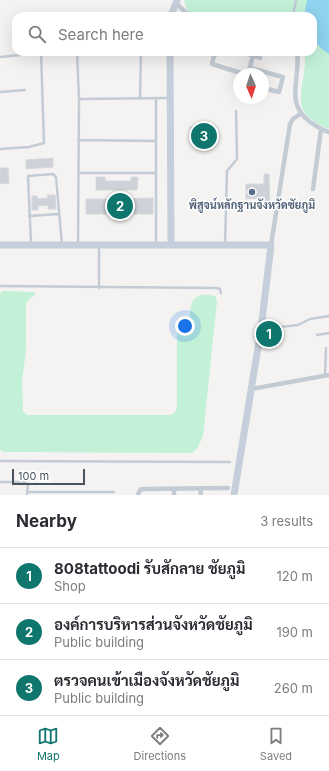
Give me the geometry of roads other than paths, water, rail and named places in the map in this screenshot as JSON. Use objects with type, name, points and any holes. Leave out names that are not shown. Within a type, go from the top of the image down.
[{"type":"street","points":[[172,12],[176,1]]},
{"type":"street","points":[[176,1],[186,12]]},
{"type":"street","points":[[170,56],[171,245]]},
{"type":"street","points":[[214,56],[212,64],[233,71]]},
{"type":"street","points":[[250,68],[253,56]]},
{"type":"street","points":[[256,56],[260,58]]},
{"type":"street","points":[[297,56],[295,105],[300,114],[321,130],[329,132]]},
{"type":"street","points":[[269,73],[283,77],[279,92],[269,90]]},
{"type":"street","points":[[234,495],[261,329],[271,245],[290,124],[293,119],[300,114]]},
{"type":"street","points":[[313,189],[321,130]]},
{"type":"street","points":[[0,245],[271,245]]},
{"type":"street","points":[[251,389],[327,376]]},
{"type":"street","points":[[200,488],[201,495]]},
{"type":"street","points":[[138,495],[140,490],[143,489],[228,488]]},
{"type":"street","points":[[174,489],[174,495]]},
{"type":"lane","points":[[294,12],[296,0]]},
{"type":"lane","points":[[0,57],[12,56]]},
{"type":"lane","points":[[0,149],[29,147],[44,143],[41,56]]},
{"type":"lane","points":[[77,56],[79,99],[78,245]]},
{"type":"lane","points":[[140,56],[140,98]]},
{"type":"lane","points":[[0,92],[25,90]]},
{"type":"lane","points":[[156,98],[156,245]]},
{"type":"lane","points":[[79,99],[170,98]]},
{"type":"lane","points":[[225,245],[227,171],[237,159],[236,112]]},
{"type":"lane","points":[[78,140],[156,141]]},
{"type":"lane","points":[[78,173],[156,173]]},
{"type":"lane","points":[[31,245],[27,178],[29,175],[55,175],[62,245]]},
{"type":"lane","points":[[29,216],[60,214]]},
{"type":"lane","points":[[99,245],[99,288]]},
{"type":"lane","points":[[0,286],[216,288],[220,289],[221,293]]},
{"type":"lane","points":[[261,329],[298,325],[310,319],[329,316]]},
{"type":"lane","points":[[317,335],[329,334]]},
{"type":"lane","points":[[326,348],[327,376]]},
{"type":"lane","points":[[0,461],[230,462]]},
{"type":"lane","points":[[0,482],[25,482],[28,485],[27,494],[114,492]]},
{"type":"water","points":[[307,0],[329,0],[329,54],[317,43],[317,12],[305,12]]},
{"type":"place","name":"ตรวจคนเข้าเมืองจังหวัดชัยภูมิ","points":[[204,136]]},
{"type":"place","name":"พิสูจน์หลักฐานจังหวัดชัยภูมิ","points":[[252,192]]},
{"type":"place","name":"องค์การบริหารส่วนจังหวัดชัยภูมิ","points":[[120,206]]},
{"type":"place","name":"808tattoodi รับสักลาย ชัยภูมิ","points":[[269,334]]}]
